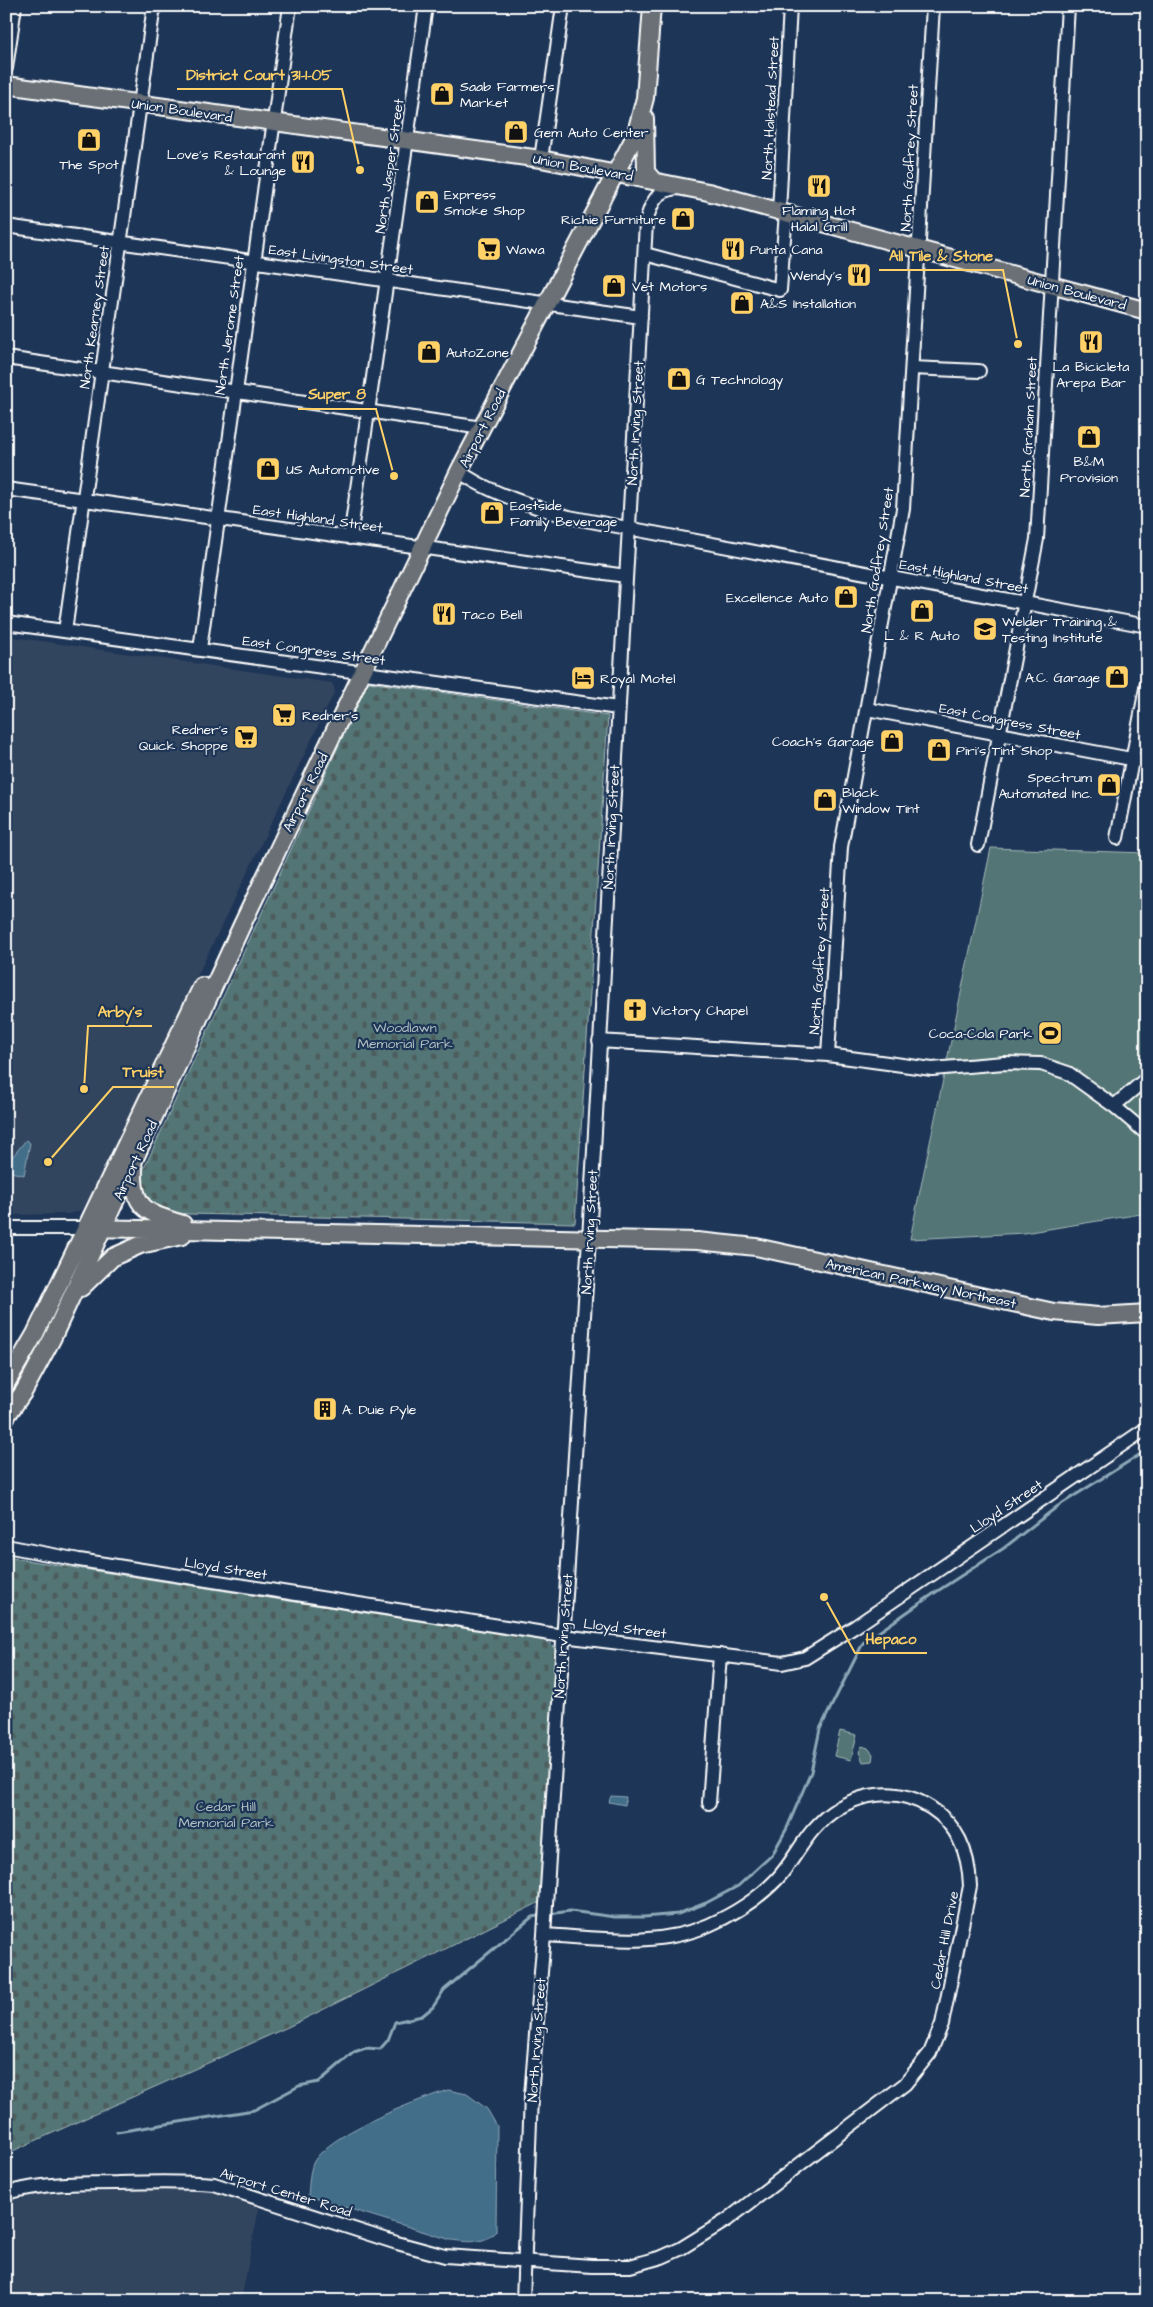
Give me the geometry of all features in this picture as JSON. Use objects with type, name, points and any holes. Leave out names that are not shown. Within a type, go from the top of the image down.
[{"type":"main road","points":[[652,6],[645,98],[646,172],[653,180]]},
{"type":"main road","name":"Union Boulevard","points":[[6,85],[541,159],[653,180],[782,212],[1147,311]]},
{"type":"main road","points":[[612,172],[645,98]]},
{"type":"main road","name":"Airport Road","points":[[6,1384],[35,1334],[477,427],[612,172]]},
{"type":"main road","name":"Airport Road","points":[[417,548],[460,471],[477,427]]},
{"type":"main road","name":"Airport Road","points":[[6,1417],[38,1365],[70,1300],[357,672]]},
{"type":"main road","points":[[134,1162],[134,1194],[144,1209],[156,1216],[207,1230]]},
{"type":"main road","points":[[85,1228],[207,1230]]},
{"type":"main road","points":[[70,1300],[113,1257],[140,1246],[207,1230]]},
{"type":"main road","name":"American Parkway Northeast","points":[[207,1230],[697,1241],[756,1247],[1054,1312],[1098,1316],[1147,1313]]},
{"type":"street","points":[[6,68],[15,6]]},
{"type":"street","name":"North Kearney Street","points":[[65,631],[154,6]]},
{"type":"street","name":"North Jerome Street","points":[[200,649],[216,519],[290,6]]},
{"type":"street","name":"North Jasper Street","points":[[350,538],[368,409],[389,281],[426,6]]},
{"type":"street","points":[[541,159],[563,6]]},
{"type":"street","name":"North Halstead Street","points":[[645,254],[780,290],[790,6]]},
{"type":"street","name":"North Godfrey Street","points":[[828,1055],[841,847],[868,709],[903,509],[933,6]]},
{"type":"street","name":"North Graham Street","points":[[978,845],[1037,539],[1068,6]]},
{"type":"street","name":"North Irving Street","points":[[523,2301],[532,2096],[589,1239],[646,223],[654,199],[668,188],[686,188]]},
{"type":"street","name":"East Livingston Street","points":[[6,226],[641,317]]},
{"type":"street","points":[[6,358],[368,409],[477,427]]},
{"type":"street","points":[[912,368],[979,372]]},
{"type":"street","name":"East Highland Street","points":[[460,471],[469,478],[546,510],[596,522],[1147,626]]},
{"type":"street","name":"East Highland Street","points":[[6,489],[626,576]]},
{"type":"street","name":"East Congress Street","points":[[6,623],[618,708]]},
{"type":"street","points":[[1117,838],[1146,690]]},
{"type":"street","name":"East Congress Street","points":[[868,709],[1147,762]]},
{"type":"street","points":[[599,1041],[828,1055],[932,1070],[1004,1063],[1041,1064],[1068,1073],[1114,1106],[1147,1134]]},
{"type":"street","points":[[1114,1106],[1147,1078]]},
{"type":"street","points":[[6,1228],[85,1228]]},
{"type":"street","name":"Lloyd Street","points":[[6,1546],[79,1560],[563,1636],[782,1663],[805,1658],[856,1626],[1147,1428]]},
{"type":"street","points":[[709,1803],[720,1655]]},
{"type":"street","name":"Cedar Hill Drive","points":[[524,2262],[611,2267],[644,2263],[662,2258],[727,2220],[905,2084],[930,2053],[942,2024],[970,1886],[970,1871],[959,1837],[939,1814],[907,1797],[878,1794],[846,1803],[825,1817],[778,1878],[741,1908],[706,1926],[669,1937],[646,1940],[544,1935]]},
{"type":"street","name":"Airport Center Road","points":[[6,2193],[47,2185],[75,2183],[185,2182],[214,2184],[445,2256],[524,2262]]},
{"type":"shaded area","points":[[6,636],[332,683],[335,691],[91,1196],[80,1211],[68,1214],[6,1215],[8,1106]]},
{"type":"shaded area","points":[[26,1140],[30,1143],[24,1175],[6,1171],[6,1160],[13,1156]]},
{"type":"shaded area","points":[[611,1796],[626,1797],[625,1805],[609,1802]]},
{"type":"shaded area","points":[[448,2090],[467,2094],[487,2109],[497,2126],[496,2231],[486,2239],[475,2242],[451,2240],[308,2196],[312,2166],[319,2154],[333,2142],[394,2110]]},
{"type":"shaded area","points":[[203,2188],[259,2208],[241,2301],[6,2301],[6,2202],[41,2194]]},
{"type":"green space","name":"Woodlawn Memorial Park","points":[[368,682],[608,716],[575,1223],[189,1214],[159,1211],[139,1194],[141,1175]]},
{"type":"green space","name":"Coca-Cola Park","points":[[991,848],[1147,853],[1147,1213],[1024,1233],[910,1239]]},
{"type":"green space","name":"Cedar Hill Memorial Park","points":[[6,1557],[547,1641],[557,1651],[540,1902],[290,2026],[6,2154]]},
{"type":"green space","points":[[840,1731],[857,1735],[851,1760],[834,1756]]},
{"type":"green space","points":[[862,1746],[868,1748],[873,1754],[872,1761],[863,1762],[859,1752]]},
{"type":"waterway","points":[[549,1914],[570,1911],[615,1917],[678,1914],[706,1903],[738,1886],[772,1855],[787,1828],[811,1772],[820,1729],[863,1643],[936,1592],[1004,1548],[1058,1506],[1147,1450]]},
{"type":"waterway","points":[[117,2132],[254,2110],[299,2086],[319,2082],[354,2052],[366,2048],[380,2049],[388,2040],[395,2022],[422,2016],[433,2007],[444,1990],[532,1917],[543,1915]]},
{"type":"place","name":"Saab Farmers Market","points":[[442,94]]},
{"type":"place","name":"Gem Auto Center","points":[[516,132]]},
{"type":"place","name":"The Spot","points":[[89,140]]},
{"type":"place","name":"Love’s Restaurant & Lounge","points":[[303,162]]},
{"type":"place","name":"District Court 31-1-05","points":[[360,170]]},
{"type":"place","name":"Flaming Hot Halal Grill","points":[[819,186]]},
{"type":"place","name":"Express Smoke Shop","points":[[427,202]]},
{"type":"place","name":"Richie Furniture","points":[[683,219]]},
{"type":"place","name":"Wawa","points":[[489,249]]},
{"type":"place","name":"Punta Cana","points":[[733,249]]},
{"type":"place","name":"Wendy's","points":[[859,275]]},
{"type":"place","name":"Vet Motors","points":[[614,286]]},
{"type":"place","name":"A&S Installation","points":[[742,303]]},
{"type":"place","name":"La Bicicleta Arepa Bar","points":[[1091,342]]},
{"type":"place","name":"All Tile & Stone","points":[[1018,344]]},
{"type":"place","name":"AutoZone","points":[[429,352]]},
{"type":"place","name":"G Technology","points":[[679,379]]},
{"type":"place","name":"B&M Provision","points":[[1089,437]]},
{"type":"place","name":"US Automotive","points":[[268,469]]},
{"type":"place","name":"Super 8","points":[[394,476]]},
{"type":"place","name":"Eastside Family Beverage","points":[[492,513]]},
{"type":"place","name":"Excellence Auto","points":[[846,597]]},
{"type":"place","name":"L & R Auto","points":[[922,611]]},
{"type":"place","name":"Taco Bell","points":[[444,614]]},
{"type":"place","name":"Welder Training & Testing Institute","points":[[985,629]]},
{"type":"place","name":"A.C. Garage","points":[[1117,677]]},
{"type":"place","name":"Royal Motel","points":[[583,678]]},
{"type":"place","name":"Redner's","points":[[284,715]]},
{"type":"place","name":"Redner's Quick Shoppe","points":[[246,737]]},
{"type":"place","name":"Coach's Garage","points":[[892,741]]},
{"type":"place","name":"Piri's Tint Shop","points":[[939,750]]},
{"type":"place","name":"Spectrum Automated Inc.","points":[[1109,785]]},
{"type":"place","name":"Black Window Tint","points":[[825,800]]},
{"type":"place","name":"Victory Chapel","points":[[635,1010]]},
{"type":"place","name":"Coca-Cola Park","points":[[1050,1033]]},
{"type":"place","name":"Arby's","points":[[84,1089]]},
{"type":"place","name":"Truist","points":[[48,1162]]},
{"type":"place","name":"A. Duie Pyle","points":[[325,1409]]},
{"type":"place","name":"Hepaco","points":[[824,1597]]}]
